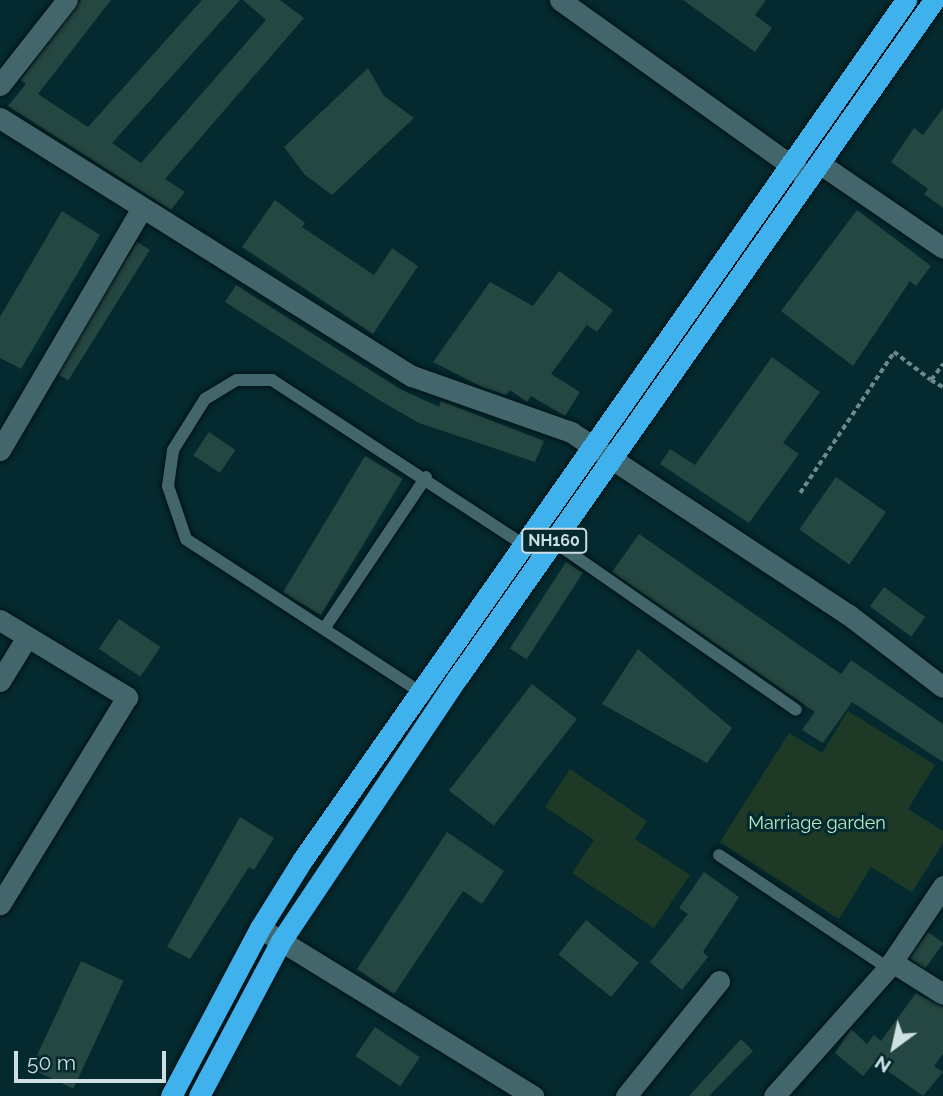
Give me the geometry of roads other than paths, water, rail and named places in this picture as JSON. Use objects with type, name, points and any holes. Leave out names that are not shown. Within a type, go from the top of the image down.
[{"type":"highway","name":"NH160","points":[[171,1096],[260,928],[527,535],[905,1]]},
{"type":"highway","points":[[905,1],[928,8]]},
{"type":"highway","name":"NH160","points":[[199,1096],[281,941],[440,705],[928,8]]},
{"type":"street","points":[[0,85],[67,0]]},
{"type":"street","points":[[560,0],[789,163],[814,170],[943,248]]},
{"type":"street","points":[[0,118],[412,376],[571,432],[610,461],[849,615],[943,687]]},
{"type":"street","points":[[0,450],[142,208]]},
{"type":"street","points":[[0,620],[127,697],[0,903]]},
{"type":"street","points":[[0,681],[27,637]]},
{"type":"street","points":[[774,1096],[890,965],[943,886]]},
{"type":"street","points":[[260,928],[533,1096]]},
{"type":"street","points":[[890,965],[943,994]]},
{"type":"street","points":[[626,1096],[719,981]]},
{"type":"lane","points":[[440,705],[186,539],[167,486],[173,450],[205,399],[237,380],[272,380],[426,477],[527,535],[796,710]]},
{"type":"lane","points":[[324,629],[426,477]]},
{"type":"lane","points":[[527,535],[548,550]]},
{"type":"lane","points":[[719,855],[890,965]]},
{"type":"park label","name":"Marriage garden","points":[[817,823]]}]
